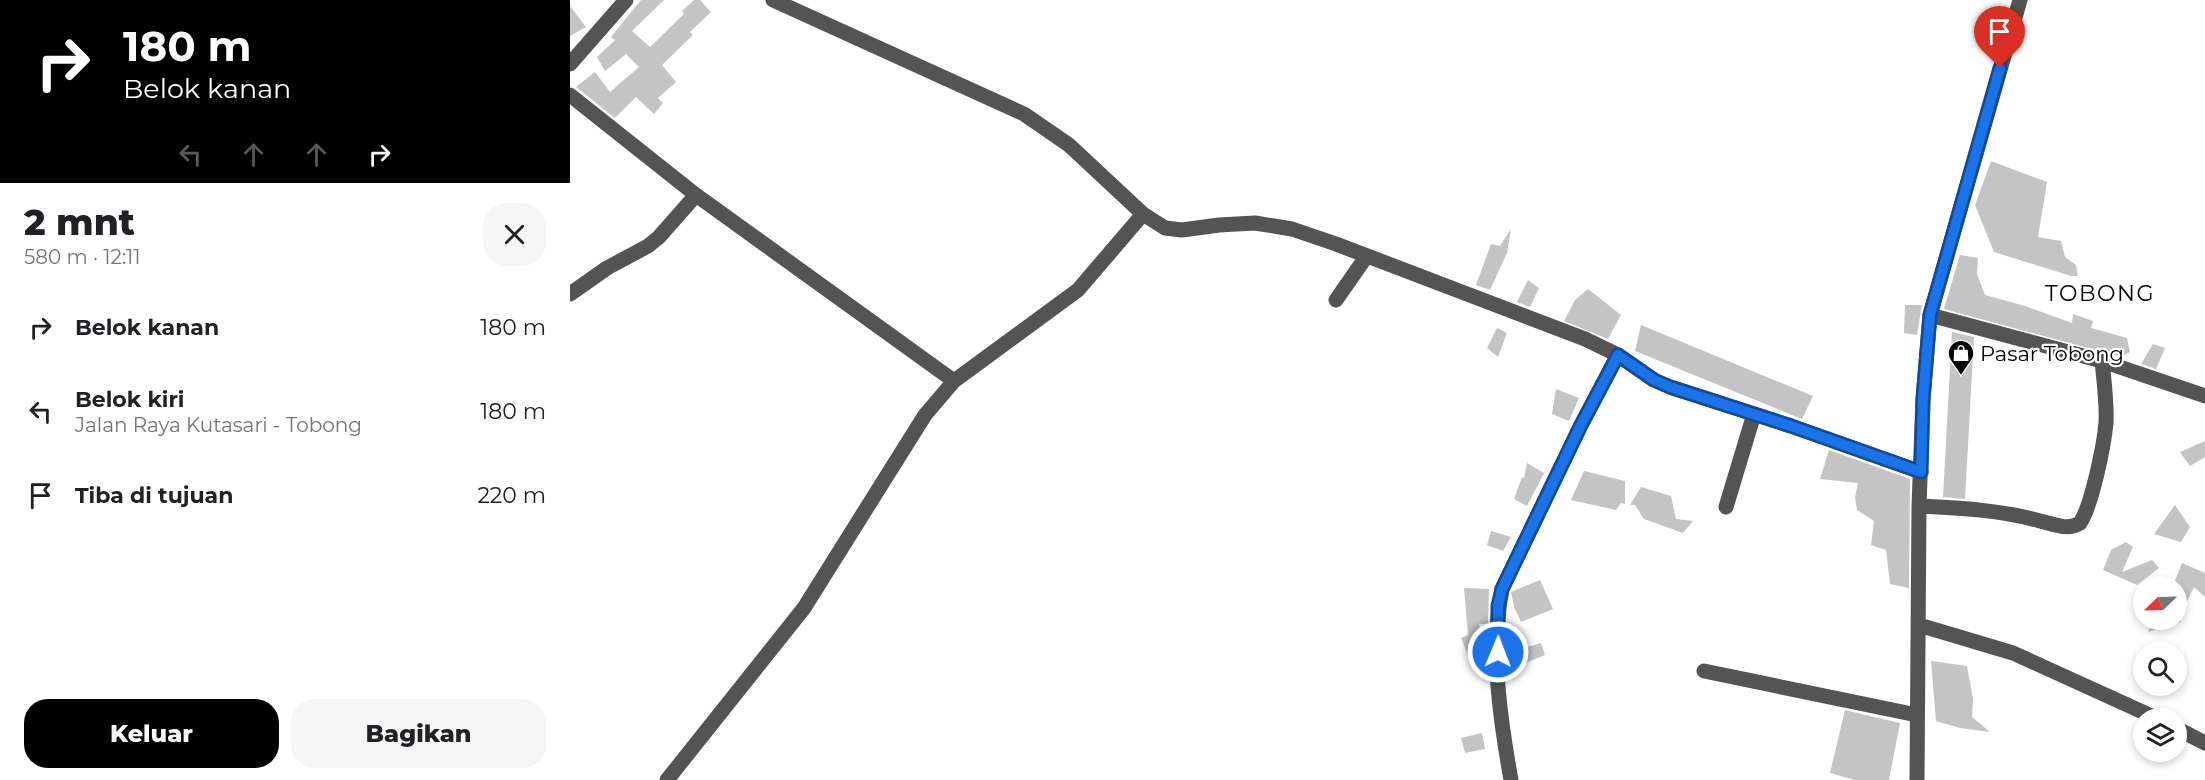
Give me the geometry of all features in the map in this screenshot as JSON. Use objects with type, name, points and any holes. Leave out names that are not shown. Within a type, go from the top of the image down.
[{"type":"street","points":[[570,64],[626,0]]},
{"type":"street","points":[[773,0],[1024,114],[1069,146],[1143,214],[1159,225],[1173,230],[1219,225],[1274,225],[1336,244],[1565,331],[1618,355],[1654,380],[1921,472]]},
{"type":"street","points":[[1917,780],[1919,506],[1923,399],[1930,315],[2020,0]]},
{"type":"street","points":[[570,95],[696,195],[954,381]]},
{"type":"street","points":[[570,294],[607,268],[653,242],[696,195]]},
{"type":"street","points":[[667,780],[804,608],[913,431],[954,381],[1078,290],[1143,214]]},
{"type":"street","points":[[1336,300],[1366,257]]},
{"type":"street","points":[[1930,315],[2102,362],[2205,396]]},
{"type":"street","points":[[1511,780],[1502,731],[1497,675],[1498,606],[1502,589],[1581,425],[1618,355]]},
{"type":"street","points":[[1919,506],[1969,508],[2019,515],[2068,528],[2080,523],[2094,483],[2106,425],[2102,362]]},
{"type":"street","points":[[1726,507],[1754,414]]},
{"type":"street","points":[[1919,625],[2013,653],[2134,708]]},
{"type":"street","points":[[1704,671],[1917,715]]},
{"type":"street","points":[[2187,734],[2205,743]]},
{"type":"building","points":[[641,0],[664,0],[632,31],[650,47],[684,14],[682,11],[694,0],[700,0],[711,12],[690,32],[693,35],[662,65],[676,82],[658,98],[663,103],[654,114],[636,97],[615,118],[576,87],[595,72],[610,92],[639,67],[626,54],[605,71],[597,57],[615,40],[611,37]]},
{"type":"building","points":[[570,6],[586,27],[570,36]]},
{"type":"building","points":[[1991,161],[2047,182],[2038,237],[2061,241],[2065,257],[2076,265],[2078,276],[2071,276],[1994,252],[1975,205]]},
{"type":"building","points":[[1511,229],[1507,253],[1490,290],[1476,285],[1491,244],[1500,246]]},
{"type":"building","points":[[1960,255],[1978,258],[1977,274],[1985,295],[2072,323],[2073,314],[2093,321],[2091,328],[2127,338],[2130,352],[2121,357],[1944,309]]},
{"type":"building","points":[[1528,280],[1539,288],[1530,307],[1517,302]]},
{"type":"building","points":[[1588,289],[1621,315],[1608,339],[1564,321],[1575,300]]},
{"type":"building","points":[[1905,305],[1922,305],[1917,335],[1904,333]]},
{"type":"building","points":[[1641,325],[1813,396],[1802,419],[1635,351]]},
{"type":"building","points":[[1497,328],[1507,333],[1498,357],[1487,348]]},
{"type":"building","name":"Pasar Tobong","points":[[1952,332],[1974,337],[1965,499],[1943,497]]},
{"type":"building","points":[[2153,344],[2165,348],[2156,369],[2141,364]]},
{"type":"building","points":[[1556,389],[1579,398],[1569,421],[1552,414]]},
{"type":"building","points":[[2205,441],[2205,457],[2190,466],[2180,452]]},
{"type":"building","points":[[1829,450],[1910,479],[1909,588],[1890,584],[1886,550],[1871,545],[1874,521],[1857,510],[1855,497],[1858,483],[1820,479]]},
{"type":"building","points":[[1527,463],[1544,473],[1527,506],[1514,499],[1522,477],[1524,478]]},
{"type":"building","points":[[1584,471],[1625,481],[1625,504],[1621,503],[1616,510],[1571,500]]},
{"type":"building","points":[[1641,487],[1671,496],[1676,519],[1693,521],[1683,533],[1644,519],[1635,505],[1630,505]]},
{"type":"building","points":[[2175,505],[2190,527],[2181,542],[2154,534]]},
{"type":"building","points":[[1491,531],[1511,537],[1503,551],[1487,545]]},
{"type":"building","points":[[2126,542],[2133,547],[2122,572],[2152,560],[2159,568],[2149,576],[2133,576],[2133,583],[2103,570],[2111,550]]},
{"type":"building","points":[[2182,563],[2205,573],[2205,597],[2194,587],[2187,601],[2187,576],[2177,576]]},
{"type":"building","points":[[1540,580],[1553,609],[1521,622],[1514,607],[1511,592]]},
{"type":"building","points":[[1464,588],[1489,589],[1488,624],[1479,624],[1486,652],[1470,660],[1461,638],[1468,635]]},
{"type":"building","points":[[1541,643],[1545,655],[1520,665],[1511,652]]},
{"type":"building","points":[[1931,661],[1967,666],[1973,699],[1972,717],[1990,732],[1960,728],[1936,721]]},
{"type":"building","points":[[1845,710],[1900,723],[1889,780],[1855,780],[1830,773]]},
{"type":"building","points":[[1482,733],[1485,749],[1465,753],[1461,738]]},
{"type":"place","name":"Pasar Tobong","points":[[1961,376]]},
{"type":"district","name":"TOBONG","points":[[2100,293]]},
{"type":"route","points":[[1498,652],[1498,606],[1502,589],[1581,425],[1618,355],[1654,380],[1670,387],[1791,426],[1921,472],[1926,343],[1930,315],[2000,68]]}]
